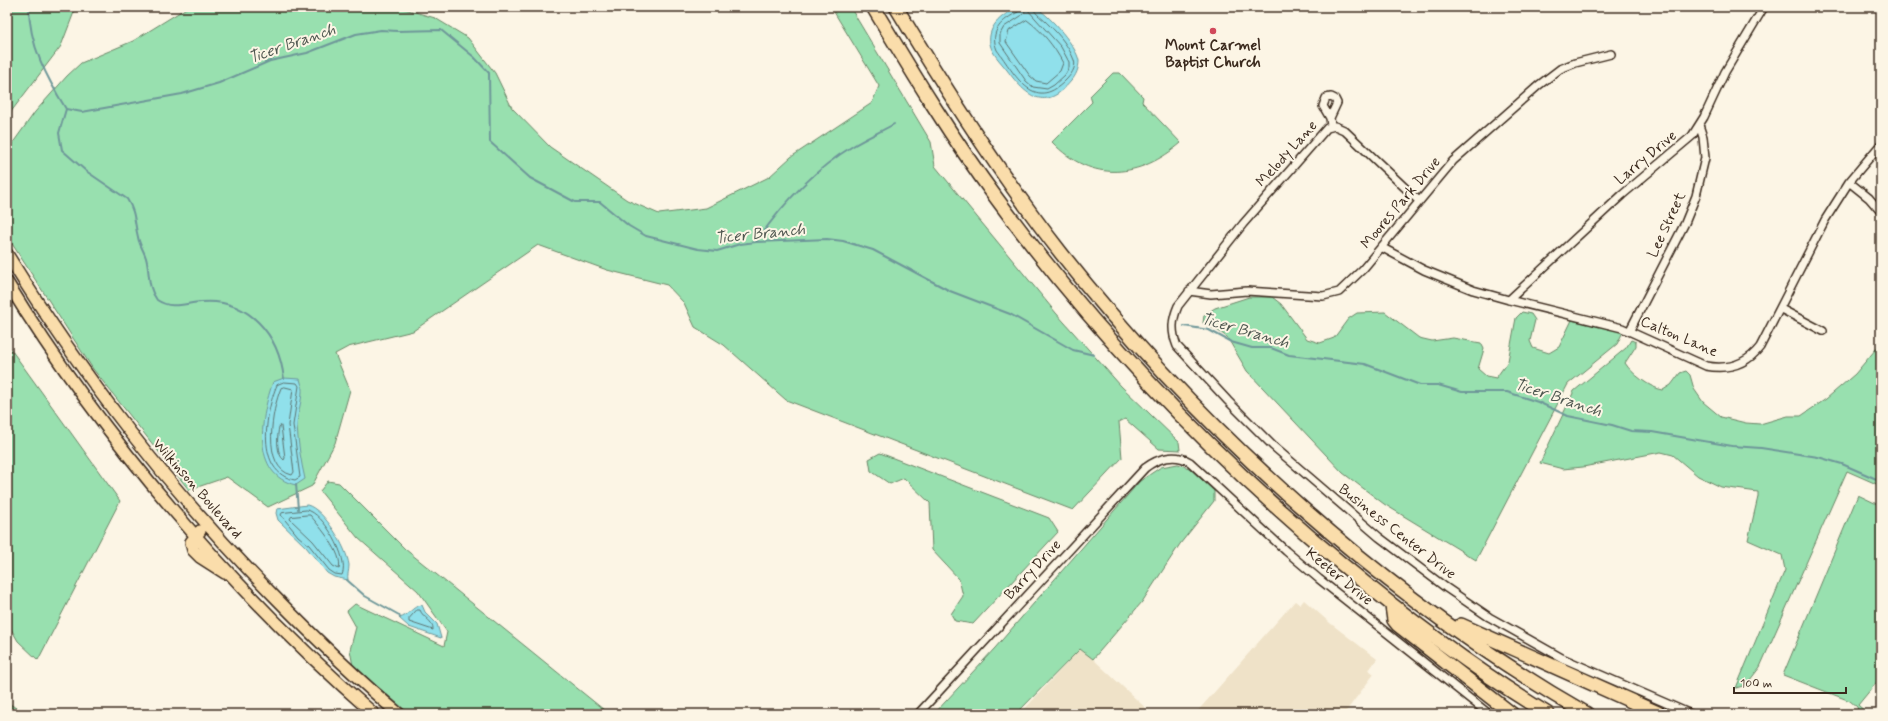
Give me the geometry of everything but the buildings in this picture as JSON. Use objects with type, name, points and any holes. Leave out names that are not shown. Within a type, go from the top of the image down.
[{"type":"highway","points":[[873,7],[921,87],[997,199],[1072,296],[1169,405],[1252,486],[1292,522],[1392,606],[1477,668],[1548,714]]},
{"type":"highway","points":[[896,7],[959,110],[998,167],[1060,252],[1133,338],[1203,413],[1271,478],[1342,541],[1436,614],[1518,671],[1587,714]]},
{"type":"highway","points":[[1392,606],[1394,620],[1398,625],[1512,714]]},
{"type":"highway","points":[[1436,614],[1660,714]]},
{"type":"main road","name":"Wilkinson Boulevard","points":[[7,254],[86,375],[142,448],[206,525],[314,637],[399,714]]},
{"type":"main road","name":"Wilkinson Boulevard","points":[[7,282],[44,340],[109,431],[196,535]]},
{"type":"main road","points":[[206,525],[191,542],[193,550],[200,557],[238,582],[284,630],[374,714]]},
{"type":"street","name":"Larry Drive","points":[[1509,300],[1622,195],[1692,136],[1700,125],[1725,72],[1764,7]]},
{"type":"street","name":"Moores Park Drive","points":[[1189,291],[1204,293],[1247,291],[1329,295],[1339,292],[1381,247],[1453,161],[1560,69],[1575,63],[1611,54]]},
{"type":"street","points":[[1330,118],[1331,126]]},
{"type":"street","name":"Lee Street","points":[[1630,330],[1685,223],[1696,196],[1705,158],[1700,125]]},
{"type":"street","name":"Melody Lane","points":[[1189,291],[1282,176],[1322,131],[1331,126],[1344,130],[1420,201]]},
{"type":"street","name":"Calton Lane","points":[[1381,247],[1444,279],[1509,300],[1630,330],[1696,362],[1721,369],[1735,366],[1749,360],[1757,352],[1825,220],[1849,182],[1881,144]]},
{"type":"street","points":[[1849,182],[1869,198],[1881,212]]},
{"type":"street","name":"Business Center Drive","points":[[1189,291],[1178,306],[1172,321],[1174,338],[1177,346],[1228,401],[1273,446],[1328,494],[1385,542],[1445,587],[1489,617],[1562,658],[1691,714]]},
{"type":"street","points":[[1781,308],[1823,331]]},
{"type":"street","name":"Barry Drive","points":[[918,714],[1145,468],[1155,461],[1176,457]]},
{"type":"street","name":"Keeter Drive","points":[[1176,457],[1190,462],[1286,551],[1319,579],[1489,714]]},
{"type":"shaded area","points":[[1304,600],[1330,623],[1377,659],[1369,670],[1374,674],[1344,714],[1195,714],[1295,601],[1300,605]]},
{"type":"shaded area","points":[[1080,649],[1093,659],[1152,714],[1020,714]]},
{"type":"green space","points":[[7,7],[76,7],[61,46],[7,117]]},
{"type":"green space","points":[[188,7],[398,7],[435,18],[468,38],[495,73],[512,108],[550,147],[627,200],[659,214],[706,208],[769,177],[791,157],[872,103],[879,86],[831,7],[850,7],[931,142],[935,166],[1056,313],[1121,386],[1179,442],[1180,450],[1159,449],[1125,419],[1119,422],[1122,458],[1073,510],[786,400],[724,345],[695,327],[684,303],[667,285],[607,270],[538,245],[413,331],[348,347],[335,354],[350,390],[335,443],[312,486],[268,507],[227,477],[189,490],[93,369],[7,236],[7,151],[35,112],[67,76],[81,63],[133,41]]},
{"type":"green space","points":[[1113,73],[1120,73],[1143,97],[1142,102],[1181,143],[1165,155],[1149,164],[1133,169],[1116,171],[1100,170],[1083,165],[1067,156],[1052,142],[1092,102],[1090,96]]},
{"type":"green space","points":[[1249,297],[1272,297],[1281,304],[1307,339],[1320,343],[1334,338],[1348,319],[1357,313],[1385,312],[1419,338],[1432,341],[1453,338],[1481,343],[1484,349],[1478,369],[1486,376],[1496,378],[1508,361],[1516,318],[1522,312],[1531,314],[1535,320],[1530,341],[1533,348],[1549,353],[1559,347],[1572,320],[1623,332],[1617,344],[1568,384],[1476,560],[1384,504],[1343,473],[1247,371],[1227,337],[1203,323],[1204,315],[1215,308]]},
{"type":"green space","points":[[1631,340],[1636,342],[1636,346],[1625,363],[1637,376],[1647,383],[1663,390],[1671,385],[1680,373],[1686,371],[1690,375],[1694,389],[1703,402],[1721,417],[1746,423],[1760,424],[1788,416],[1801,416],[1826,399],[1855,374],[1881,343],[1881,486],[1847,471],[1760,667],[1746,685],[1736,688],[1785,570],[1782,555],[1748,540],[1758,492],[1721,487],[1698,476],[1673,455],[1661,452],[1583,467],[1563,469],[1540,463],[1574,391],[1626,348]]},
{"type":"green space","points":[[7,344],[120,501],[38,660],[18,641],[7,622]]},
{"type":"green space","points":[[880,453],[1049,518],[1058,532],[973,624],[955,621],[951,614],[963,596],[959,579],[932,550],[930,503],[904,478],[890,484],[871,471],[869,459]]},
{"type":"green space","points":[[1178,464],[1189,468],[1214,491],[1214,501],[1180,544],[1142,602],[1093,659],[1080,649],[1016,714],[934,714],[995,648],[1140,481],[1161,467]]},
{"type":"green space","points":[[328,481],[339,483],[405,549],[609,714],[410,714],[353,666],[350,650],[356,627],[347,611],[355,604],[444,646],[447,632],[418,591],[358,538],[320,491]]},
{"type":"green space","points":[[1858,495],[1881,506],[1881,677],[1858,705],[1868,714],[1859,714],[1857,707],[1850,701],[1783,675]]},
{"type":"green space","points":[[7,702],[25,714],[7,714]]},
{"type":"water","points":[[1020,7],[1034,7],[1049,18],[1062,32],[1077,55],[1079,64],[1077,72],[1062,91],[1053,96],[1044,98],[1036,97],[1021,87],[997,58],[991,48],[990,37],[994,26],[1003,16]]},
{"type":"water","points":[[284,378],[300,379],[302,385],[302,396],[297,426],[305,479],[296,485],[281,479],[271,469],[265,457],[263,442],[265,411],[273,382]]},
{"type":"water","points":[[307,505],[314,508],[334,530],[344,549],[349,565],[348,580],[334,577],[327,573],[306,547],[278,520],[276,513],[277,509]]},
{"type":"water","points":[[422,605],[425,612],[437,624],[441,638],[409,627],[399,618],[416,607]]},
{"type":"waterway","name":"Ticer Branch","points":[[29,7],[32,35],[40,61],[52,85],[66,109],[82,112],[182,94],[219,83],[270,61],[307,53],[356,34],[381,30],[441,30],[474,57],[489,73],[490,142],[530,178],[575,202],[600,202],[629,226],[646,236],[698,249],[717,251],[740,244],[756,242],[827,239],[843,241],[873,250],[950,291],[1010,314],[1073,350],[1094,355]]},
{"type":"waterway","points":[[66,109],[59,133],[62,150],[86,171],[127,199],[132,209],[139,240],[146,258],[150,285],[157,300],[168,305],[218,302],[234,306],[247,313],[259,322],[276,348],[284,379]]},
{"type":"waterway","points":[[756,242],[776,215],[812,177],[839,155],[863,140],[894,124]]},
{"type":"waterway","name":"Ticer Branch","points":[[1184,326],[1209,330],[1231,342],[1252,348],[1271,348],[1289,355],[1365,364],[1420,385],[1438,385],[1462,392],[1507,392],[1538,402],[1568,416],[1612,425],[1631,431],[1652,432],[1732,446],[1761,448],[1818,457],[1842,464],[1881,481]]},
{"type":"waterway","points":[[296,484],[298,509]]},
{"type":"waterway","points":[[347,580],[365,596],[399,615],[400,618]]},
{"type":"place","name":"Mount Carmel Baptist Church","points":[[1213,31]]}]
